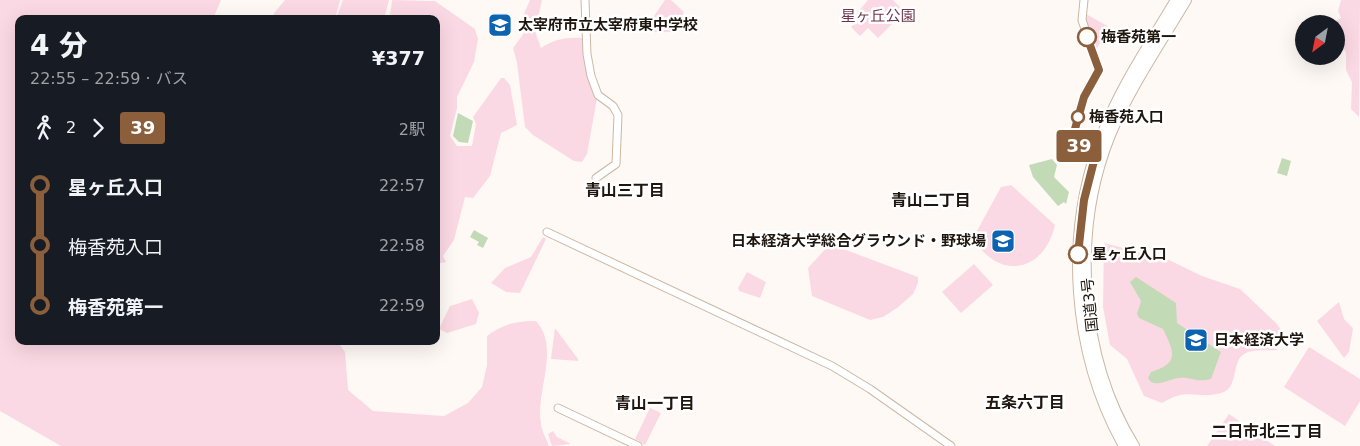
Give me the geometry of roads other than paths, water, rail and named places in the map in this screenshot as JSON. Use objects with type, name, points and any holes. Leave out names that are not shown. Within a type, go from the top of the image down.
[{"type":"highway","name":"国道3号","points":[[1134,446],[1108,390],[1097,355],[1088,306],[1087,255],[1089,224],[1102,134],[1126,83],[1176,0]]},
{"type":"highway","name":"国道3号","points":[[1124,446],[1100,393],[1089,356],[1080,308],[1078,254],[1081,222],[1098,158],[1128,97],[1186,0]]},
{"type":"street","points":[[585,0],[587,54],[591,76],[598,95],[613,106],[618,115],[616,164],[596,178]]},
{"type":"street","points":[[1084,0],[1082,20],[1099,70],[1084,97],[1073,137],[1084,152],[1098,158]]},
{"type":"street","points":[[547,232],[836,368],[870,389],[951,446]]},
{"type":"street","points":[[558,408],[638,446]]},
{"type":"place","name":"太宰府市立太宰府東中学校","points":[[500,25]]},
{"type":"place","name":"梅香苑第一","points":[[1087,37]]},
{"type":"place","name":"梅香苑入口","points":[[1078,117]]},
{"type":"place","name":"日本経済大学総合グラウンド・野球場","points":[[1003,241]]},
{"type":"place","name":"星ヶ丘入口","points":[[1078,254]]},
{"type":"place","name":"日本経済大学","points":[[1196,340]]},
{"type":"district","name":"青山三丁目","points":[[625,190]]},
{"type":"district","name":"青山二丁目","points":[[931,200]]},
{"type":"district","name":"五条六丁目","points":[[1025,402]]},
{"type":"district","name":"青山一丁目","points":[[655,403]]},
{"type":"district","name":"二日市北三丁目","points":[[1267,431]]},
{"type":"park label","name":"星ヶ丘公園","points":[[878,16]]}]
